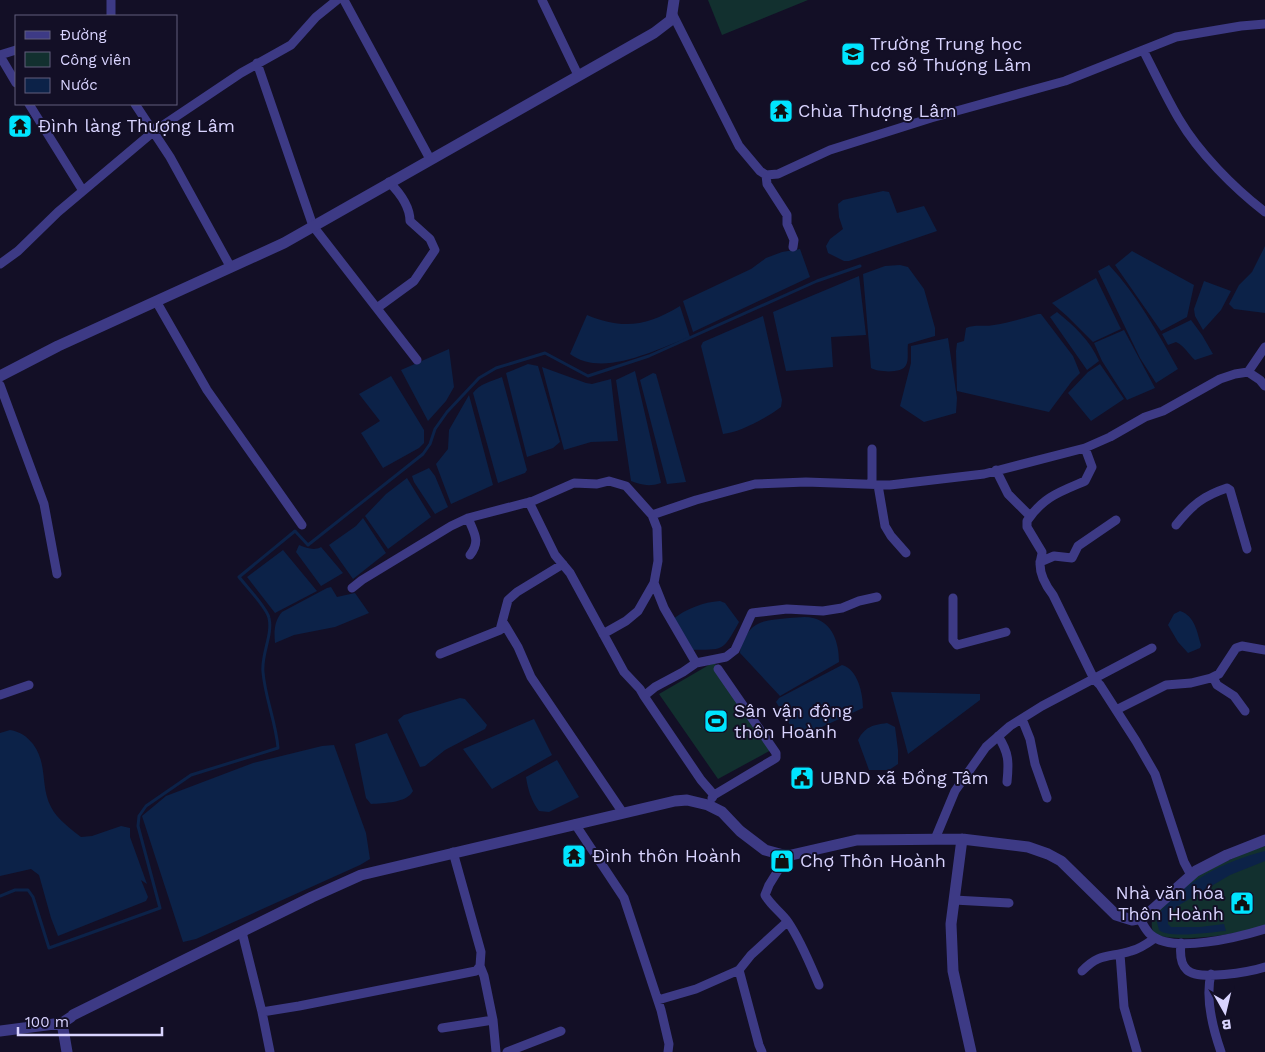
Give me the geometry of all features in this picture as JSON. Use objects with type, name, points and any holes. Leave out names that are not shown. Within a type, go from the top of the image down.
[{"type":"street","points":[[111,0],[111,15]]},
{"type":"street","points":[[0,264],[18,251],[83,190],[154,132],[257,63],[291,45],[316,17],[338,0]]},
{"type":"street","points":[[344,0],[430,159]]},
{"type":"street","points":[[542,0],[578,75]]},
{"type":"street","points":[[0,376],[58,346],[284,243],[654,33],[670,20],[674,0]]},
{"type":"street","points":[[672,13],[740,146],[760,172],[766,175],[778,174],[830,150],[931,118],[1065,81],[1176,38],[1241,26],[1265,24]]},
{"type":"street","points":[[15,50],[0,56],[15,80]]},
{"type":"street","points":[[1143,50],[1179,120],[1214,166],[1251,202],[1265,212]]},
{"type":"street","points":[[257,63],[313,226],[417,360]]},
{"type":"street","points":[[30,105],[83,190]]},
{"type":"street","points":[[136,105],[170,157],[230,266]]},
{"type":"street","points":[[766,175],[767,184],[787,215],[787,224],[794,240],[793,247]]},
{"type":"street","points":[[377,308],[414,281],[435,250],[430,239],[410,221],[410,212],[389,182]]},
{"type":"street","points":[[156,301],[207,390],[302,525]]},
{"type":"street","points":[[1248,372],[1265,347]]},
{"type":"street","points":[[652,514],[755,484],[921,482],[984,474],[1085,448],[1110,437],[1145,417],[1163,412],[1220,379],[1235,374],[1248,372],[1265,386]]},
{"type":"street","points":[[0,385],[44,504],[57,574]]},
{"type":"street","points":[[1085,448],[1092,467],[1085,480],[1052,494],[1030,516],[1026,522],[1027,527],[1042,552],[1040,562],[1041,574],[1046,587],[1054,595],[1094,678],[1155,774],[1184,862],[1191,875]]},
{"type":"street","points":[[872,449],[875,484],[885,526],[906,553]]},
{"type":"street","points":[[996,470],[1008,494],[1030,516]]},
{"type":"street","points":[[352,588],[450,526],[468,518],[529,502],[574,483],[597,484],[609,481],[626,486],[652,514],[657,528],[658,561],[654,583],[638,611],[626,621],[603,634]]},
{"type":"street","points":[[1176,525],[1198,501],[1210,493],[1227,488],[1230,490],[1247,549]]},
{"type":"street","points":[[529,502],[555,555],[570,573],[624,672],[644,696],[701,780],[711,800],[740,831],[765,850],[786,856],[857,840],[962,839],[1028,847],[1061,861],[1116,915],[1132,920],[1143,918],[1196,871],[1227,855],[1265,840]]},
{"type":"street","points":[[468,518],[476,538],[476,547],[470,555]]},
{"type":"street","points":[[1040,562],[1054,556],[1072,558],[1078,546],[1116,520]]},
{"type":"street","points":[[440,654],[500,630],[508,600],[517,592],[562,564]]},
{"type":"street","points":[[654,583],[664,608],[696,663]]},
{"type":"street","points":[[644,696],[655,687],[696,663],[726,657],[735,650],[752,613],[786,609],[823,611],[842,608],[859,601],[877,597]]},
{"type":"street","points":[[952,598],[953,640],[957,645],[1006,632]]},
{"type":"street","points":[[503,622],[518,647],[531,677],[623,813]]},
{"type":"street","points":[[1116,710],[1166,685],[1191,683],[1213,677],[1223,670],[1236,648],[1242,646],[1265,650]]},
{"type":"street","points":[[936,840],[955,791],[986,746],[1022,718],[1152,648]]},
{"type":"street","points":[[2,1027],[69,1018],[362,875],[453,852],[676,801],[711,800],[776,758],[776,753],[718,669]]},
{"type":"street","points":[[1213,677],[1217,685],[1234,696],[1245,711]]},
{"type":"street","points":[[0,695],[29,685]]},
{"type":"street","points":[[1022,718],[1047,798]]},
{"type":"street","points":[[998,736],[1005,748],[1009,761],[1007,782]]},
{"type":"street","points":[[575,824],[624,898],[658,1000],[669,1044],[668,1052]]},
{"type":"street","points":[[962,839],[951,924],[953,971],[971,1052]]},
{"type":"street","points":[[453,852],[480,952],[480,966],[484,976],[493,1020],[496,1052]]},
{"type":"street","points":[[786,856],[769,884],[765,895],[768,902],[788,922],[798,938],[819,985]]},
{"type":"street","points":[[954,900],[1009,903]]},
{"type":"street","points":[[1140,919],[1149,934],[1161,941],[1181,943],[1202,943],[1265,929]]},
{"type":"street","points":[[658,1000],[696,989],[739,970],[752,955],[788,922]]},
{"type":"street","points":[[242,932],[270,1052]]},
{"type":"street","points":[[1082,971],[1101,956],[1120,954],[1138,949],[1156,938]]},
{"type":"street","points":[[1181,943],[1182,963],[1193,974],[1226,975],[1265,967]]},
{"type":"street","points":[[1120,954],[1124,1007],[1137,1052]]},
{"type":"street","points":[[262,1012],[476,971],[480,966]]},
{"type":"street","points":[[739,970],[762,1052]]},
{"type":"street","points":[[1211,974],[1208,987],[1217,1041],[1221,1052]]},
{"type":"street","points":[[67,1052],[69,1018]]},
{"type":"street","points":[[442,1028],[493,1020]]},
{"type":"street","points":[[506,1052],[561,1031]]},
{"type":"green space","points":[[708,0],[808,0],[722,35]]},
{"type":"green space","name":"Sân vận động thôn Hoành","points":[[714,662],[773,749],[718,779],[659,694]]},
{"type":"green space","points":[[1265,846],[1265,927],[1197,938],[1155,935],[1152,923],[1156,911],[1197,875],[1249,851]]},
{"type":"water","points":[[883,191],[889,192],[897,213],[924,206],[937,231],[849,261],[844,261],[828,253],[826,246],[830,239],[843,229],[839,217],[838,204],[843,200]]},
{"type":"water","points":[[1265,246],[1265,313],[1234,309],[1229,304],[1239,285],[1252,272]]},
{"type":"water","points":[[800,249],[810,277],[693,332],[683,301],[751,269],[766,258],[782,252]]},
{"type":"water","points":[[1132,251],[1194,285],[1187,317],[1161,331],[1115,265]]},
{"type":"water","points":[[900,265],[908,267],[924,289],[935,328],[935,336],[908,344],[907,360],[904,368],[895,371],[879,370],[871,368],[863,274],[885,266]]},
{"type":"water","points":[[1109,265],[1138,302],[1178,369],[1156,383],[1140,358],[1098,271]]},
{"type":"water","points":[[859,276],[866,335],[831,337],[833,367],[786,371],[773,312]]},
{"type":"water","points":[[1096,278],[1121,329],[1093,342],[1052,303]]},
{"type":"water","points":[[1204,281],[1231,291],[1221,310],[1203,330],[1195,316],[1194,309]]},
{"type":"water","points":[[680,306],[690,337],[688,338],[644,355],[612,363],[583,361],[570,354],[587,315],[612,323],[635,324],[657,318]]},
{"type":"water","points":[[1057,312],[1081,334],[1095,353],[1099,361],[1087,370],[1050,317]]},
{"type":"water","points":[[1041,314],[1073,356],[1080,373],[1049,412],[957,391],[957,343],[964,341],[966,328],[1011,322]]},
{"type":"water","points":[[763,316],[782,400],[781,407],[753,424],[737,431],[723,434],[701,346],[703,342]]},
{"type":"water","points":[[1191,320],[1213,354],[1195,360],[1179,343],[1176,342],[1168,345],[1162,334]]},
{"type":"water","points":[[1124,330],[1155,388],[1127,400],[1102,361],[1094,343]]},
{"type":"water","points":[[948,338],[957,398],[956,413],[924,422],[900,406],[911,363],[911,346]]},
{"type":"water","points":[[449,349],[454,387],[446,401],[428,421],[401,370]]},
{"type":"water","points":[[528,364],[538,366],[560,442],[553,448],[527,457],[506,373]]},
{"type":"water","points":[[1100,364],[1124,399],[1091,421],[1068,393],[1088,372]]},
{"type":"water","points":[[542,367],[586,383],[592,384],[611,379],[618,441],[591,442],[564,450]]},
{"type":"water","points":[[635,371],[661,483],[653,485],[631,481],[616,380]]},
{"type":"water","points":[[653,373],[656,374],[686,482],[667,484],[640,380]]},
{"type":"water","points":[[391,376],[424,430],[424,443],[419,448],[383,468],[361,433],[380,421],[359,394]]},
{"type":"water","points":[[502,377],[527,470],[525,473],[498,483],[473,393],[482,385]]},
{"type":"water","points":[[469,395],[493,485],[451,504],[436,464],[448,449],[449,430]]},
{"type":"water","points":[[429,468],[435,476],[448,507],[435,514],[412,476]]},
{"type":"water","points":[[407,478],[431,517],[388,549],[365,516],[386,494]]},
{"type":"water","points":[[363,518],[386,553],[353,579],[329,545],[356,526]]},
{"type":"water","points":[[299,545],[313,549],[321,547],[343,573],[321,586],[296,552]]},
{"type":"water","points":[[283,550],[317,591],[275,613],[247,577]]},
{"type":"water","points":[[331,587],[337,597],[355,593],[369,613],[335,627],[294,635],[275,643],[275,627],[277,619],[282,612]]},
{"type":"water","points":[[720,601],[725,603],[739,622],[729,639],[725,644],[716,649],[690,650],[673,619],[695,607]]},
{"type":"water","points":[[1180,611],[1185,613],[1192,621],[1197,630],[1201,645],[1200,648],[1188,653],[1178,642],[1168,625],[1174,614]]},
{"type":"water","points":[[804,617],[820,621],[830,629],[838,648],[839,662],[780,696],[740,653],[741,647],[748,632],[758,624],[776,619]]},
{"type":"water","points":[[842,665],[852,671],[856,677],[861,689],[863,708],[798,738],[776,702],[779,698]]},
{"type":"water","points":[[891,692],[980,694],[980,700],[908,754]]},
{"type":"water","points":[[460,698],[465,699],[487,725],[485,729],[445,750],[425,766],[420,767],[398,720],[404,715]]},
{"type":"water","points":[[534,719],[552,755],[492,789],[463,749]]},
{"type":"water","points":[[887,723],[895,727],[898,764],[889,770],[869,770],[858,740],[863,732],[870,727]]},
{"type":"water","points":[[10,730],[23,735],[33,744],[38,752],[51,807],[60,820],[73,831],[81,837],[92,836],[121,826],[130,828],[130,837],[147,884],[141,880],[148,897],[146,901],[58,936],[39,875],[31,869],[0,876],[0,733]]},
{"type":"water","points":[[387,733],[413,791],[401,800],[371,804],[366,798],[355,744]]},
{"type":"water","points":[[334,745],[366,833],[370,859],[196,939],[183,942],[142,816],[166,796],[253,763],[322,746]]},
{"type":"water","points":[[557,760],[579,797],[549,812],[539,811],[530,795],[526,777]]},
{"type":"water","points":[[1265,851],[1265,861],[1230,875],[1176,907],[1168,915],[1168,924],[1171,927],[1200,927],[1224,924],[1226,931],[1181,935],[1164,933],[1159,930],[1156,918],[1166,905],[1190,884],[1219,867]]},
{"type":"waterway","points":[[0,896],[15,890],[28,890],[33,897],[49,948],[160,908],[138,826],[139,816],[146,806],[191,775],[278,748],[263,672],[270,624],[269,618],[260,603],[239,577],[295,531],[308,545],[423,454],[430,444],[435,429],[447,412],[479,378],[496,368],[545,353],[588,376],[649,356],[817,281],[860,266]]},
{"type":"place","name":"Trường Trung học cơ sở Thượng Lâm","points":[[853,54]]},
{"type":"place","name":"Chùa Thượng Lâm","points":[[781,111]]},
{"type":"place","name":"Đình làng Thượng Lâm","points":[[20,126]]},
{"type":"place","name":"Sân vận động thôn Hoành","points":[[716,721]]},
{"type":"place","name":"UBND xã Đồng Tâm","points":[[802,778]]},
{"type":"place","name":"Đình thôn Hoành","points":[[574,856]]},
{"type":"place","name":"Chợ Thôn Hoành","points":[[782,861]]},
{"type":"place","name":"Nhà văn hóa Thôn Hoành","points":[[1242,903]]}]
